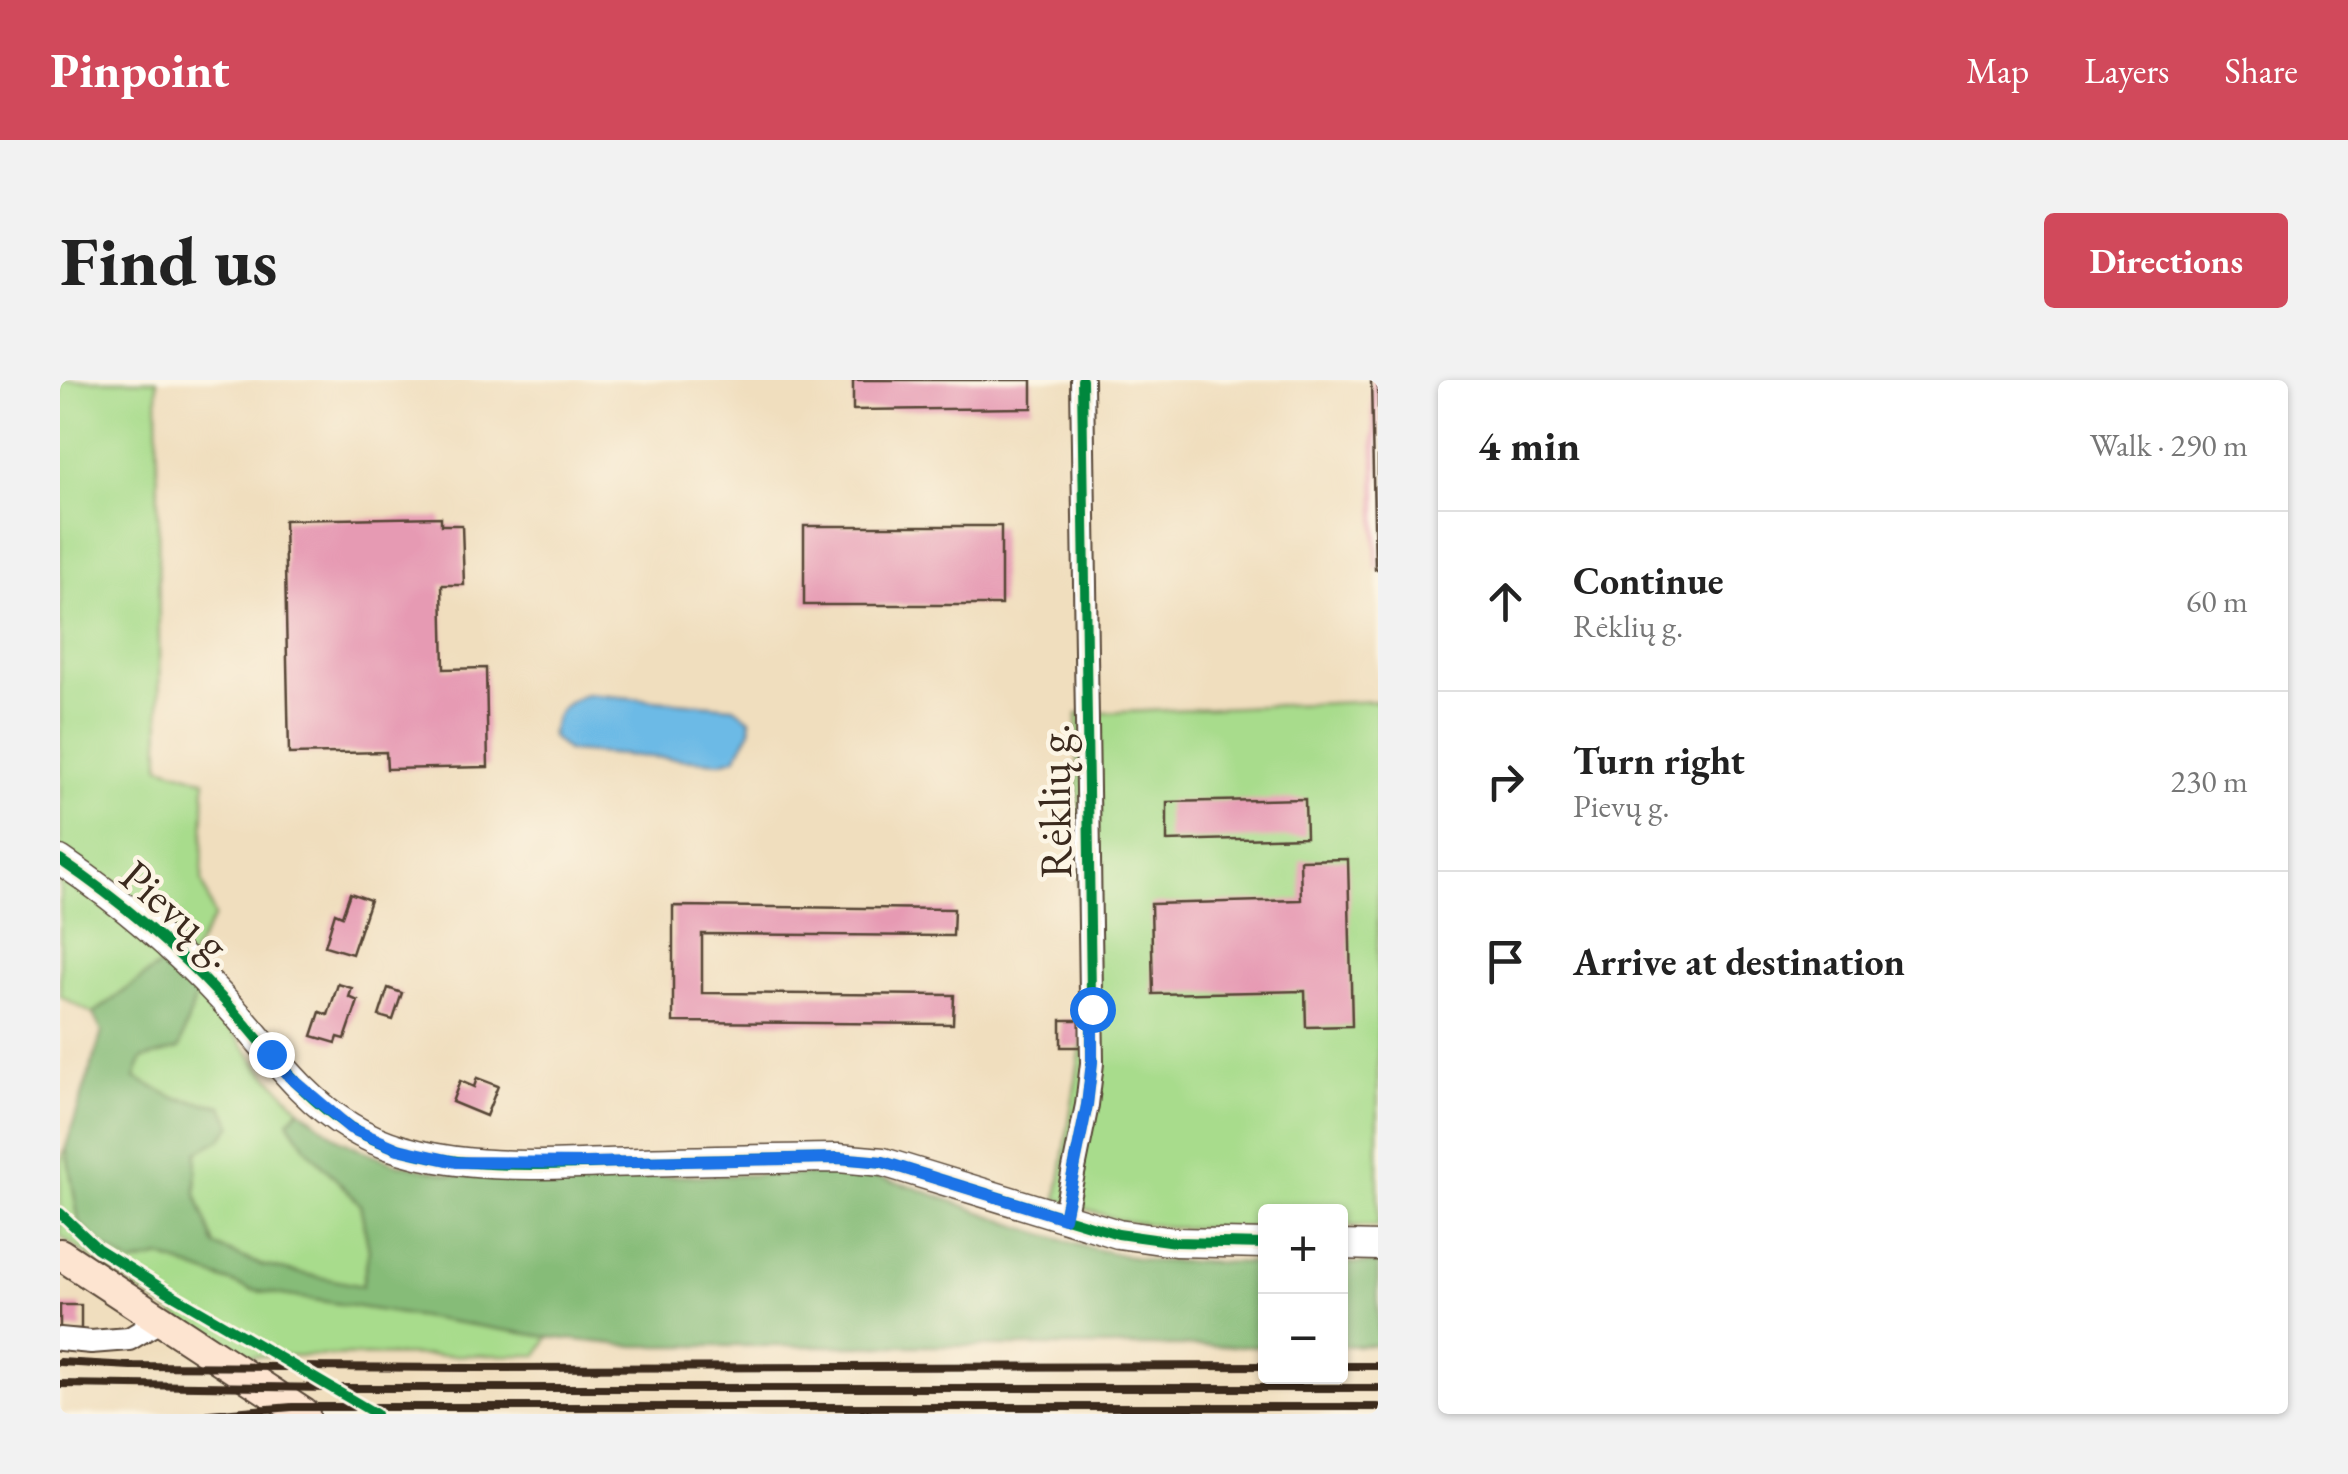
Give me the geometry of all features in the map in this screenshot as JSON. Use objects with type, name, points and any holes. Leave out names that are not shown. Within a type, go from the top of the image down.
[{"type":"main road","points":[[60,1254],[304,1414]]},
{"type":"street","name":"Rėklių g.","points":[[1064,1218],[1092,1062],[1082,380]]},
{"type":"street","name":"Pievų g.","points":[[60,860],[188,962],[312,1098],[350,1128],[398,1149],[456,1162],[838,1158],[883,1162],[1118,1234],[1175,1242],[1258,1244]]},
{"type":"street","points":[[1348,1245],[1378,1246]]},
{"type":"street","points":[[60,1338],[90,1342],[129,1339],[161,1320]]},
{"type":"green space","points":[[60,380],[157,380],[160,766],[205,780],[202,880],[214,917],[188,962],[167,960],[93,1014],[60,996]]},
{"type":"green space","points":[[1378,701],[1378,1226],[1348,1226],[1348,1204],[1258,1204],[1258,1227],[1175,1228],[1118,1220],[1057,1199],[1081,1047],[1077,714]]},
{"type":"green space","points":[[167,960],[198,989],[179,1049],[142,1059],[135,1078],[175,1098],[222,1106],[232,1125],[221,1139],[197,1152],[196,1194],[215,1246],[261,1265],[362,1286],[369,1250],[360,1204],[308,1150],[288,1121],[300,1109],[339,1139],[362,1150],[395,1163],[453,1175],[877,1177],[1085,1247],[1150,1261],[1258,1263],[1258,1346],[635,1346],[548,1337],[252,1290],[162,1257],[131,1264],[101,1245],[79,1222],[66,1147],[102,1032],[93,1014]]},
{"type":"green space","points":[[198,989],[260,1067],[300,1109],[288,1121],[308,1150],[360,1204],[369,1250],[362,1287],[261,1265],[215,1246],[196,1194],[197,1152],[221,1139],[222,1106],[175,1098],[135,1078],[141,1059]]},
{"type":"green space","points":[[66,1147],[79,1222],[162,1257],[252,1290],[548,1337],[538,1355],[234,1356],[60,1236],[60,1162]]},
{"type":"green space","points":[[1348,1263],[1378,1263],[1378,1345],[1348,1346]]},
{"type":"water","points":[[586,694],[734,707],[750,719],[751,730],[735,758],[721,762],[567,751],[551,736],[555,720],[565,705]]},
{"type":"building","points":[[853,380],[1032,380],[1032,408],[853,410]]},
{"type":"building","points":[[1371,380],[1378,380],[1378,569],[1375,569]]},
{"type":"building","points":[[441,517],[441,525],[462,525],[464,585],[442,585],[444,669],[486,668],[488,767],[387,769],[386,752],[289,754],[284,520]]},
{"type":"building","points":[[804,526],[1001,526],[1001,605],[804,605]]},
{"type":"building","points":[[1305,799],[1306,837],[1167,841],[1167,802]]},
{"type":"building","points":[[1348,859],[1352,1026],[1306,1027],[1305,991],[1153,994],[1151,904],[1301,900],[1300,860]]},
{"type":"building","points":[[350,893],[370,900],[352,954],[325,946],[335,913],[342,916]]},
{"type":"building","points":[[673,906],[954,909],[953,936],[702,934],[702,993],[954,995],[953,1024],[673,1022]]},
{"type":"building","points":[[338,984],[352,988],[349,997],[358,1001],[345,1039],[338,1037],[336,1043],[312,1036],[320,1012],[328,1015]]},
{"type":"building","points":[[388,988],[402,993],[393,1020],[379,1016]]},
{"type":"building","points":[[1061,1020],[1081,1020],[1081,1047],[1061,1047]]},
{"type":"building","points":[[477,1078],[498,1086],[486,1116],[452,1102],[460,1081],[474,1087]]},
{"type":"building","points":[[60,1305],[81,1305],[81,1329],[60,1329]]},
{"type":"railway","points":[[60,1362],[474,1368],[1258,1366]]},
{"type":"railway","points":[[1348,1366],[1378,1366]]},
{"type":"railway","points":[[60,1384],[331,1388],[1378,1388]]},
{"type":"railway","points":[[209,1414],[292,1407],[1378,1407]]},
{"type":"cycle path","points":[[1064,1218],[1092,1063],[1082,380]]},
{"type":"cycle path","points":[[60,860],[125,908],[185,960],[314,1100],[350,1127],[382,1143],[453,1161],[491,1164],[838,1158],[883,1162],[1118,1234],[1175,1242],[1258,1244]]},
{"type":"cycle path","points":[[60,1213],[97,1248],[376,1414]]},
{"type":"route","points":[[271,1054],[312,1098],[350,1128],[398,1149],[456,1162],[838,1158],[883,1162],[1064,1218],[1087,1105],[1092,1009]]}]
